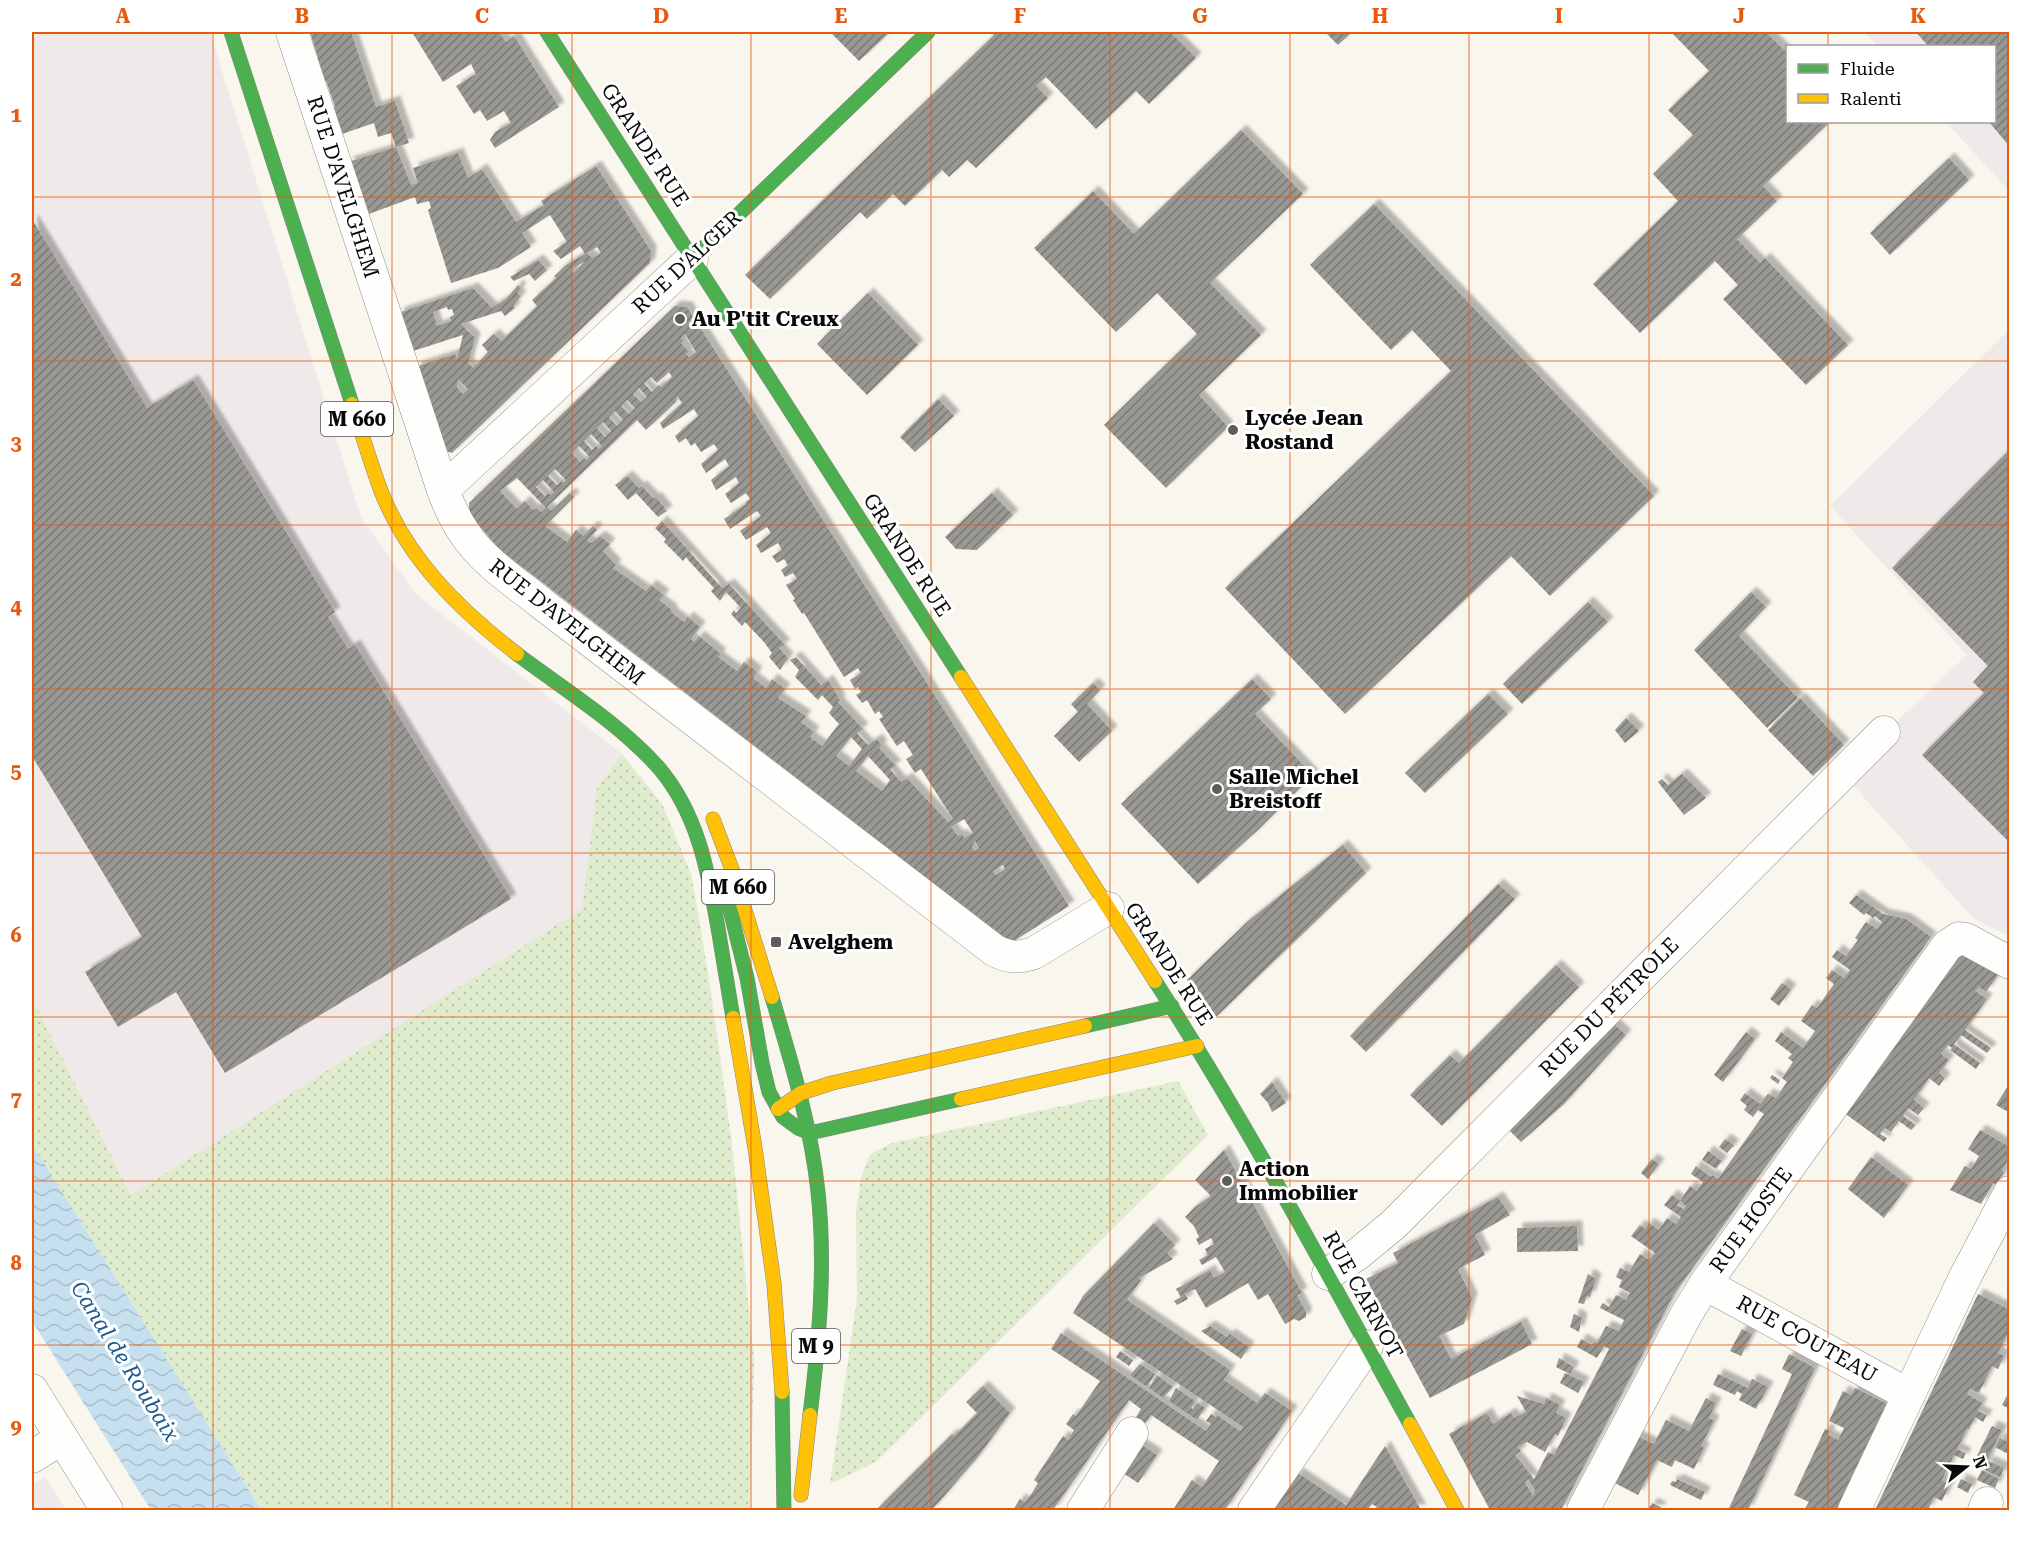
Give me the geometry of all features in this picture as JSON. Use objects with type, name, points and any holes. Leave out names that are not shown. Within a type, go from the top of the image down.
[{"type":"main road","name":"M 660","points":[[231,32],[381,491],[399,529],[427,571],[464,610],[610,723],[641,750],[666,776],[685,806],[697,833],[708,870],[755,1148]]},
{"type":"main road","name":"GRANDE RUE","points":[[547,32],[1172,1006],[1229,1101]]},
{"type":"main road","name":"RUE D'ALGER","points":[[692,258],[928,32]]},
{"type":"main road","name":"M 660","points":[[610,723],[667,762],[685,780]]},
{"type":"main road","points":[[666,776],[691,808],[713,850],[734,922],[772,1099],[772,1117]]},
{"type":"main road","name":"M 660","points":[[707,808],[720,835],[736,879],[801,1093]]},
{"type":"main road","points":[[755,1148],[772,1117],[801,1093],[873,1073],[1172,1006]]},
{"type":"main road","points":[[772,1117],[810,1133],[1197,1046]]},
{"type":"main road","name":"M 9","points":[[799,1510],[812,1397],[822,1271],[818,1181],[801,1093]]},
{"type":"main road","name":"RUE CARNOT","points":[[1229,1101],[1328,1274],[1456,1510]]},
{"type":"main road","name":"M 9","points":[[755,1148],[778,1327],[782,1392],[784,1510]]},
{"type":"street","name":"RUE D'AVELGHEM","points":[[292,32],[443,490],[464,536],[489,562],[994,950],[1011,957],[1022,957],[1034,953],[1108,908]]},
{"type":"street","name":"RUE D'ALGER","points":[[443,490],[692,258]]},
{"type":"street","name":"RUE DU PÉTROLE","points":[[1328,1274],[1359,1253],[1393,1225],[1884,732]]},
{"type":"street","name":"RUE HOSTE","points":[[1583,1510],[1686,1315],[1705,1284],[1947,946],[1954,940],[1966,939],[2010,963]]},
{"type":"street","points":[[1854,1510],[1989,1227],[2010,1192]]},
{"type":"street","name":"RUE COUTEAU","points":[[1705,1284],[1909,1395]]},
{"type":"street","points":[[1254,1510],[1367,1346]]},
{"type":"street","points":[[32,1390],[107,1510]]},
{"type":"street","points":[[1092,1507],[1132,1433]]},
{"type":"street","points":[[32,1457],[62,1438]]},
{"type":"shaded area","points":[[32,32],[210,32],[361,518],[417,595],[622,754],[662,804],[691,874],[713,1002],[731,1137],[754,1359],[750,1510],[131,1195],[32,998]]},
{"type":"shaded area","points":[[1864,32],[2009,32],[2009,191],[1947,123],[1996,123],[1996,45],[1877,45]]},
{"type":"shaded area","points":[[2009,330],[2009,936],[1974,919],[1842,773],[1967,655],[1830,506]]},
{"type":"shaded area","points":[[45,1477],[66,1510],[32,1510],[32,1485]]},
{"type":"green space","points":[[622,754],[662,804],[691,874],[702,936],[731,1137],[754,1359],[750,1510],[261,1510],[32,1144],[32,998],[131,1195],[582,909],[597,788]]},
{"type":"green space","points":[[1178,1081],[1208,1135],[876,1462],[830,1484],[857,1299],[856,1210],[861,1178],[870,1154],[892,1143]]},
{"type":"water","name":"Canal de Roubaix","points":[[32,1144],[261,1510],[151,1510],[32,1321]]},
{"type":"building","points":[[310,32],[351,32],[376,107],[395,101],[409,143],[396,147],[391,133],[378,137],[374,123],[339,135],[331,108],[335,107],[326,81],[322,82]]},
{"type":"building","points":[[412,32],[499,32],[506,42],[514,36],[559,107],[495,148],[490,140],[495,132],[511,123],[504,111],[487,121],[480,110],[474,114],[456,86],[476,74],[471,64],[443,82]]},
{"type":"building","points":[[830,32],[890,32],[859,61]]},
{"type":"building","points":[[990,32],[1170,32],[1196,58],[1149,104],[1136,91],[1096,129],[1046,77],[1036,86],[1048,98],[976,168],[967,160],[949,177],[942,170],[905,206],[893,194],[867,219],[860,212],[770,299],[745,275],[994,35]]},
{"type":"building","points":[[1325,32],[1352,32],[1338,45]]},
{"type":"building","points":[[1671,32],[1766,32],[1786,52],[1786,123],[1829,123],[1763,186],[1777,201],[1737,239],[1760,263],[1765,258],[1848,345],[1806,385],[1723,299],[1738,285],[1715,261],[1640,333],[1593,284],[1678,201],[1653,174],[1693,135],[1668,110],[1709,71]]},
{"type":"building","points":[[1916,32],[2010,32],[2010,147],[1990,123],[1996,123],[1996,45],[1927,45]]},
{"type":"building","points":[[1241,130],[1303,194],[1210,283],[1261,335],[1199,395],[1228,427],[1166,488],[1104,425],[1197,334],[1157,293],[1116,332],[1034,248],[1093,191],[1134,234]]},
{"type":"building","points":[[396,147],[411,185],[418,183],[413,168],[458,153],[468,178],[482,169],[516,222],[544,205],[541,201],[596,166],[651,251],[650,263],[452,453],[442,450],[415,367],[455,354],[457,359],[463,335],[410,352],[398,313],[473,288],[492,308],[506,299],[518,285],[521,288],[517,293],[521,296],[513,306],[515,308],[505,316],[501,311],[461,324],[475,338],[468,363],[473,368],[488,352],[482,345],[494,334],[501,341],[537,306],[532,300],[556,278],[554,276],[566,265],[585,254],[580,246],[561,259],[553,251],[567,242],[550,215],[522,233],[531,247],[498,268],[451,283],[428,210],[431,208],[429,201],[417,204],[415,197],[366,215],[348,162]],"holes":[[[597,247],[601,253],[592,258],[587,253]],[[585,261],[574,273],[571,270]],[[447,307],[448,310],[452,309],[454,315],[450,317],[451,321],[437,326],[433,312]],[[458,379],[468,389],[463,394],[457,388]]]},
{"type":"building","points":[[1949,158],[1969,180],[1890,255],[1870,233]]},
{"type":"building","points":[[1374,204],[1654,496],[1550,596],[1511,556],[1345,714],[1225,588],[1451,371],[1412,330],[1391,350],[1310,265]]},
{"type":"building","points":[[32,219],[147,408],[193,380],[335,612],[328,617],[348,649],[355,645],[511,899],[225,1073],[176,992],[118,1027],[85,972],[142,937],[32,756]]},
{"type":"building","points":[[538,260],[547,270],[535,281],[529,274],[514,281],[510,277]]},
{"type":"building","points":[[868,293],[918,345],[867,395],[817,344]]},
{"type":"building","points":[[675,306],[687,307],[1069,906],[1011,943],[500,550],[469,514],[469,503]],"holes":[[[685,334],[696,352],[689,357],[686,354],[689,352],[681,343],[684,341],[681,338]],[[669,372],[672,377],[652,392],[644,383],[651,377],[657,383]],[[639,388],[647,397],[641,402],[633,394]],[[677,396],[682,403],[660,423],[663,429],[694,409],[698,416],[675,436],[679,443],[686,438],[691,446],[695,443],[701,452],[714,444],[718,450],[701,464],[706,473],[725,459],[729,466],[711,480],[716,490],[736,477],[739,483],[725,494],[731,503],[746,493],[750,499],[724,519],[730,529],[757,511],[761,516],[740,531],[746,540],[767,527],[771,533],[756,545],[761,553],[778,543],[782,550],[772,556],[777,563],[784,559],[788,565],[781,570],[785,577],[793,573],[797,579],[786,585],[795,599],[793,600],[802,614],[804,613],[844,677],[858,668],[861,673],[850,680],[855,689],[858,687],[861,692],[856,695],[862,703],[867,700],[875,714],[879,711],[883,717],[879,719],[897,746],[904,741],[913,755],[906,759],[915,773],[921,769],[953,819],[948,822],[907,778],[901,782],[890,769],[896,766],[879,748],[882,746],[877,739],[868,745],[857,733],[863,729],[838,702],[840,700],[828,680],[821,685],[796,657],[790,660],[799,670],[795,677],[818,700],[822,695],[833,707],[829,713],[839,724],[822,746],[810,737],[814,732],[801,722],[806,716],[778,698],[785,689],[772,679],[766,688],[753,678],[757,672],[744,662],[737,671],[718,657],[721,654],[699,636],[694,642],[691,639],[700,627],[688,617],[684,622],[671,612],[672,610],[659,600],[664,595],[651,585],[646,591],[613,568],[616,565],[603,551],[610,544],[600,536],[591,543],[587,540],[597,530],[593,526],[583,536],[576,530],[567,542],[545,526],[574,497],[570,493],[551,511],[547,507],[637,420],[646,430],[676,402]],[[627,400],[635,408],[629,414],[621,406]],[[615,411],[623,420],[617,426],[609,417]],[[603,422],[611,431],[605,437],[597,428]],[[591,434],[602,446],[599,449],[596,446],[592,450],[584,441]],[[579,446],[590,457],[586,460],[584,458],[580,462],[572,453]],[[555,469],[566,480],[563,483],[561,481],[557,485],[548,476]],[[517,478],[546,508],[541,512],[537,508],[533,510],[525,501],[517,509],[500,491]],[[543,480],[554,492],[551,495],[548,493],[545,496],[536,487]],[[851,737],[862,749],[849,766],[836,756]],[[868,756],[890,780],[882,791],[856,771]],[[964,819],[973,833],[964,838],[962,834],[958,836],[951,827]],[[975,841],[979,848],[975,851],[972,847]],[[1003,865],[1005,869],[996,875],[993,871]]]},
{"type":"building","points":[[938,399],[954,416],[915,452],[900,437]]},
{"type":"building","points":[[2010,449],[2010,843],[1922,755],[1984,693],[1973,682],[1988,666],[1892,568]]},
{"type":"building","points":[[627,476],[639,488],[642,486],[654,499],[656,497],[667,511],[658,517],[636,493],[628,500],[615,485]]},
{"type":"building","points":[[992,493],[1013,515],[977,550],[956,549],[945,537]]},
{"type":"building","points":[[662,521],[722,588],[729,584],[785,645],[779,648],[788,658],[780,670],[769,657],[772,653],[764,642],[745,622],[742,626],[731,614],[734,610],[736,613],[741,608],[726,592],[720,601],[711,591],[714,588],[686,557],[683,561],[664,542],[666,539],[655,528]]},
{"type":"building","points":[[1751,592],[1766,607],[1739,636],[1798,698],[1767,728],[1694,650]]},
{"type":"building","points":[[1588,602],[1608,622],[1522,704],[1503,684]]},
{"type":"building","name":"Salle Michel Breistoff","points":[[1252,679],[1271,699],[1255,714],[1313,775],[1257,831],[1198,884],[1121,804]]},
{"type":"building","points":[[1093,683],[1100,690],[1087,704],[1112,731],[1079,762],[1054,736],[1078,712],[1071,704]]},
{"type":"building","points":[[1488,694],[1508,714],[1425,793],[1405,773]]},
{"type":"building","points":[[1800,698],[1844,745],[1813,776],[1768,730]]},
{"type":"building","points":[[1626,718],[1639,731],[1625,743],[1615,730]]},
{"type":"building","points":[[1682,774],[1706,798],[1684,815],[1658,782],[1662,779],[1668,785]]},
{"type":"building","points":[[1343,845],[1366,873],[1213,1020],[1187,980],[1247,922]]},
{"type":"building","points":[[1498,884],[1515,899],[1366,1052],[1350,1036]]},
{"type":"building","points":[[1856,895],[1883,914],[1906,919],[1931,937],[1674,1294],[1561,1510],[1490,1510],[1449,1434],[1487,1413],[1493,1424],[1511,1413],[1514,1418],[1526,1412],[1517,1396],[1544,1404],[1546,1398],[1560,1405],[1556,1413],[1566,1418],[1558,1436],[1555,1434],[1545,1452],[1527,1442],[1518,1447],[1521,1451],[1515,1455],[1534,1479],[1548,1452],[1554,1455],[1609,1349],[1604,1346],[1597,1358],[1577,1347],[1581,1339],[1592,1345],[1594,1342],[1597,1343],[1606,1326],[1619,1331],[1624,1320],[1600,1308],[1603,1303],[1609,1307],[1616,1295],[1626,1300],[1630,1293],[1619,1287],[1622,1280],[1616,1277],[1620,1268],[1629,1272],[1640,1254],[1649,1260],[1655,1253],[1631,1236],[1640,1225],[1645,1229],[1649,1223],[1659,1230],[1667,1218],[1676,1224],[1681,1217],[1664,1205],[1672,1195],[1680,1201],[1690,1186],[1697,1191],[1703,1182],[1691,1174],[1696,1166],[1711,1177],[1712,1175],[1718,1179],[1764,1114],[1758,1110],[1753,1117],[1744,1110],[1747,1106],[1740,1100],[1745,1093],[1760,1104],[1768,1094],[1776,1098],[1787,1082],[1782,1078],[1793,1062],[1788,1058],[1792,1054],[1775,1041],[1781,1032],[1803,1048],[1815,1031],[1801,1021],[1812,1005],[1817,1008],[1834,984],[1826,978],[1832,970],[1844,978],[1850,970],[1832,957],[1837,950],[1846,956],[1858,940],[1855,938],[1866,922],[1877,929],[1882,922],[1875,916],[1873,918],[1866,913],[1864,915],[1849,903]],"holes":[[[1680,1201],[1686,1206],[1684,1209],[1677,1205]],[[1528,1479],[1535,1490],[1533,1496],[1525,1482]]]},
{"type":"building","points":[[1964,954],[1998,975],[1986,992],[1979,987],[1975,991],[1987,999],[1965,1030],[1991,1048],[1987,1053],[1961,1035],[1954,1044],[1980,1063],[1976,1069],[1950,1050],[1952,1048],[1948,1045],[1941,1054],[1949,1060],[1939,1073],[1945,1078],[1939,1086],[1929,1078],[1914,1100],[1924,1108],[1918,1115],[1908,1108],[1903,1116],[1916,1125],[1911,1130],[1899,1121],[1891,1132],[1885,1128],[1880,1134],[1887,1138],[1884,1142],[1843,1112],[1955,955]]},
{"type":"building","points":[[1556,965],[1579,987],[1442,1126],[1410,1095],[1450,1055],[1459,1063]]},
{"type":"building","points":[[1782,983],[1791,989],[1779,1006],[1770,999]]},
{"type":"building","points":[[1611,1021],[1626,1035],[1564,1104],[1521,1142],[1507,1128]]},
{"type":"building","points":[[1746,1032],[1755,1039],[1723,1082],[1714,1075]]},
{"type":"building","points":[[1772,1075],[1780,1080],[1778,1084],[1770,1078]]},
{"type":"building","points":[[1272,1082],[1286,1103],[1272,1112],[1260,1094]]},
{"type":"building","points":[[2010,1083],[2010,1113],[1996,1105]]},
{"type":"building","points":[[1980,1130],[2010,1147],[2010,1157],[2002,1170],[2004,1172],[1996,1185],[1993,1183],[1981,1204],[1950,1190],[1965,1166],[1971,1169],[1979,1156],[1968,1149]]},
{"type":"building","points":[[1725,1139],[1734,1145],[1727,1153],[1719,1147]]},
{"type":"building","points":[[1224,1150],[1302,1293],[1297,1295],[1306,1312],[1306,1317],[1299,1321],[1294,1319],[1285,1324],[1268,1294],[1258,1300],[1248,1283],[1206,1308],[1195,1289],[1185,1294],[1188,1299],[1177,1305],[1174,1301],[1181,1297],[1176,1289],[1210,1270],[1214,1278],[1225,1272],[1216,1257],[1202,1265],[1199,1260],[1208,1255],[1205,1249],[1214,1244],[1211,1238],[1199,1245],[1196,1239],[1199,1237],[1194,1226],[1185,1217],[1211,1196],[1195,1180]]},
{"type":"building","points":[[1708,1151],[1722,1161],[1716,1169],[1702,1160]]},
{"type":"building","points":[[1871,1157],[1908,1185],[1884,1218],[1848,1189]]},
{"type":"building","points":[[1652,1159],[1659,1164],[1648,1179],[1641,1173]]},
{"type":"building","points":[[1498,1197],[1510,1215],[1475,1235],[1485,1255],[1458,1269],[1472,1298],[1464,1324],[1439,1336],[1451,1359],[1521,1322],[1532,1344],[1430,1398],[1366,1279],[1398,1263],[1393,1253]]},
{"type":"building","points":[[1154,1223],[1175,1245],[1167,1253],[1173,1259],[1139,1278],[1141,1280],[1127,1300],[1230,1370],[1224,1380],[1257,1403],[1265,1393],[1292,1411],[1225,1510],[1173,1510],[1192,1480],[1202,1487],[1219,1461],[1151,1415],[1142,1428],[1133,1422],[1141,1409],[1129,1400],[1053,1510],[1013,1510],[1020,1499],[1025,1502],[1032,1493],[1038,1483],[1034,1480],[1063,1436],[1068,1440],[1074,1430],[1066,1424],[1073,1414],[1076,1416],[1100,1381],[1051,1349],[1061,1333],[1206,1431],[1211,1424],[1206,1421],[1211,1414],[1216,1417],[1217,1415],[1240,1431],[1243,1427],[1073,1313],[1083,1296]]},
{"type":"building","points":[[1577,1226],[1578,1251],[1517,1252],[1517,1228]]},
{"type":"building","points":[[1588,1274],[1596,1279],[1590,1297],[1587,1296],[1584,1304],[1578,1303]]},
{"type":"building","points":[[1978,1294],[2010,1310],[2010,1329],[1998,1353],[2004,1356],[1998,1369],[1992,1366],[1979,1393],[1970,1389],[1967,1394],[1982,1403],[1978,1411],[1987,1415],[1983,1422],[1975,1417],[1967,1429],[1957,1449],[1966,1453],[1963,1459],[1954,1455],[1942,1480],[1950,1484],[1942,1501],[1934,1497],[1928,1510],[1875,1510]]},
{"type":"building","points":[[1574,1314],[1582,1318],[1579,1332],[1570,1327]]},
{"type":"building","points":[[1210,1326],[1227,1337],[1230,1334],[1249,1347],[1241,1359],[1201,1331]]},
{"type":"building","points":[[1742,1329],[1752,1334],[1741,1356],[1730,1351]]},
{"type":"building","points":[[1120,1351],[1133,1360],[1129,1366],[1116,1357]]},
{"type":"building","points":[[1789,1354],[1815,1368],[1748,1510],[1728,1510],[1792,1374],[1782,1369]]},
{"type":"building","points":[[1559,1358],[1574,1367],[1570,1374],[1556,1367]]},
{"type":"building","points":[[1140,1364],[1155,1374],[1147,1387],[1130,1375]]},
{"type":"building","points":[[1565,1373],[1584,1382],[1578,1393],[1560,1383]]},
{"type":"building","points":[[1718,1374],[1748,1388],[1752,1379],[1768,1387],[1756,1409],[1739,1400],[1742,1394],[1737,1391],[1735,1395],[1713,1385]]},
{"type":"building","points":[[1157,1375],[1173,1387],[1163,1398],[1149,1388]]},
{"type":"building","points":[[983,1386],[1010,1413],[977,1458],[932,1510],[876,1510],[952,1434],[954,1436],[977,1413],[966,1402]]},
{"type":"building","points":[[1176,1388],[1195,1401],[1191,1408],[1193,1409],[1198,1403],[1205,1408],[1197,1420],[1169,1401]]},
{"type":"building","points":[[1855,1388],[1890,1405],[1840,1510],[1804,1510],[1809,1502],[1794,1495],[1825,1429],[1830,1431],[1828,1435],[1838,1440],[1844,1428],[1829,1421],[1843,1391],[1851,1395]]},
{"type":"building","points":[[2010,1390],[2010,1409],[2002,1405]]},
{"type":"building","points":[[1706,1398],[1716,1403],[1709,1418],[1714,1421],[1701,1446],[1704,1448],[1694,1469],[1675,1460],[1672,1467],[1657,1460],[1638,1495],[1611,1481],[1635,1435],[1654,1444],[1666,1420],[1689,1431]]},
{"type":"building","points":[[1992,1426],[2002,1430],[1983,1469],[1973,1464]]},
{"type":"building","points":[[2000,1438],[2010,1443],[2010,1455],[1995,1447]]},
{"type":"building","points":[[1139,1443],[1157,1455],[1138,1483],[1120,1471]]},
{"type":"building","points":[[1385,1446],[1421,1510],[1374,1510],[1377,1507],[1372,1504],[1367,1510],[1273,1510],[1298,1473],[1346,1505]]},
{"type":"building","points":[[1988,1461],[2004,1468],[2000,1477],[1985,1470]]},
{"type":"building","points":[[1982,1470],[1999,1479],[1995,1488],[1977,1480]]},
{"type":"building","points":[[1677,1479],[1705,1492],[1701,1500],[1670,1485]]},
{"type":"building","points":[[1961,1479],[1972,1484],[1968,1493],[1957,1487]]},
{"type":"building","points":[[1652,1503],[1661,1507],[1659,1510],[1648,1510]]},
{"type":"traffic: fast","points":[[231,32],[352,404]]},
{"type":"traffic: fast","points":[[547,32],[961,677]]},
{"type":"traffic: fast","points":[[692,259],[928,32]]},
{"type":"traffic: fast","points":[[517,654],[627,736],[659,768],[683,804],[705,864],[733,1018]]},
{"type":"traffic: fast","points":[[728,902],[747,978],[769,1092],[783,1117],[798,1128],[810,1133],[961,1099]]},
{"type":"traffic: fast","points":[[1155,981],[1222,1090],[1318,1256],[1410,1424]]},
{"type":"traffic: fast","points":[[772,997],[811,1142],[818,1192],[821,1276],[810,1415]]},
{"type":"traffic: fast","points":[[1085,1026],[1172,1006]]},
{"type":"traffic: fast","points":[[782,1392],[784,1510]]},
{"type":"traffic: slow","points":[[352,404],[381,491],[406,539],[421,561],[456,601],[517,654]]},
{"type":"traffic: slow","points":[[961,677],[1155,981]]},
{"type":"traffic: slow","points":[[713,819],[733,872],[772,997]]},
{"type":"traffic: slow","points":[[733,1018],[755,1148],[774,1284],[782,1392]]},
{"type":"traffic: slow","points":[[778,1109],[801,1093],[832,1083],[1085,1026]]},
{"type":"traffic: slow","points":[[961,1099],[1197,1046]]},
{"type":"traffic: slow","points":[[801,1495],[810,1415]]},
{"type":"traffic: slow","points":[[1410,1424],[1457,1510]]},
{"type":"place","name":"Au P'tit Creux","points":[[680,319]]},
{"type":"place","name":"Lycée Jean Rostand","points":[[1233,430]]},
{"type":"place","name":"Salle Michel Breistoff","points":[[1217,789]]},
{"type":"place","name":"Avelghem","points":[[776,942]]},
{"type":"place","name":"Action Immobilier","points":[[1227,1181]]}]
